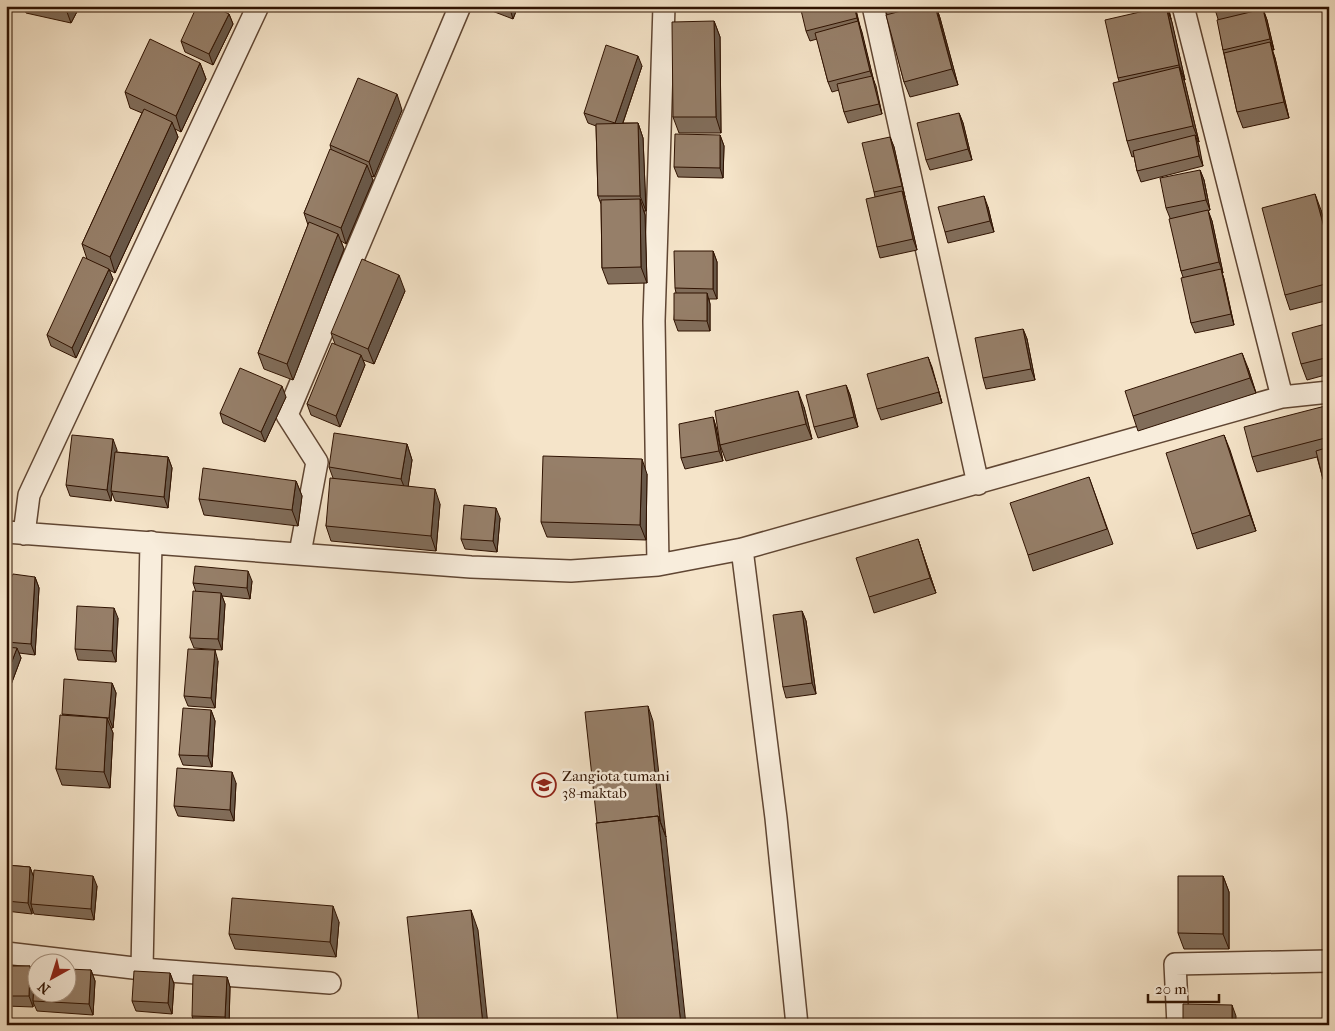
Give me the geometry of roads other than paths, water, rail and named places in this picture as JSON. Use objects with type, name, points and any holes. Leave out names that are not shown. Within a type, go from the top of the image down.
[{"type":"street","points":[[258,6],[12,536],[152,542],[470,567],[571,571],[658,565],[742,549],[1282,397],[1329,392]]},
{"type":"street","points":[[300,553],[316,462],[287,415],[460,6]]},
{"type":"street","points":[[658,565],[654,320],[664,6]]},
{"type":"street","points":[[874,6],[978,484]]},
{"type":"street","points":[[1183,6],[1282,397]]},
{"type":"street","points":[[142,970],[152,542]]},
{"type":"street","points":[[742,549],[776,818],[797,1025]]},
{"type":"street","points":[[6,953],[142,970],[330,983]]},
{"type":"street","points":[[1178,1025],[1175,964],[1329,961]]},
{"type":"place","name":"Zangiota tumani 38-maktab","points":[[544,785]]}]
